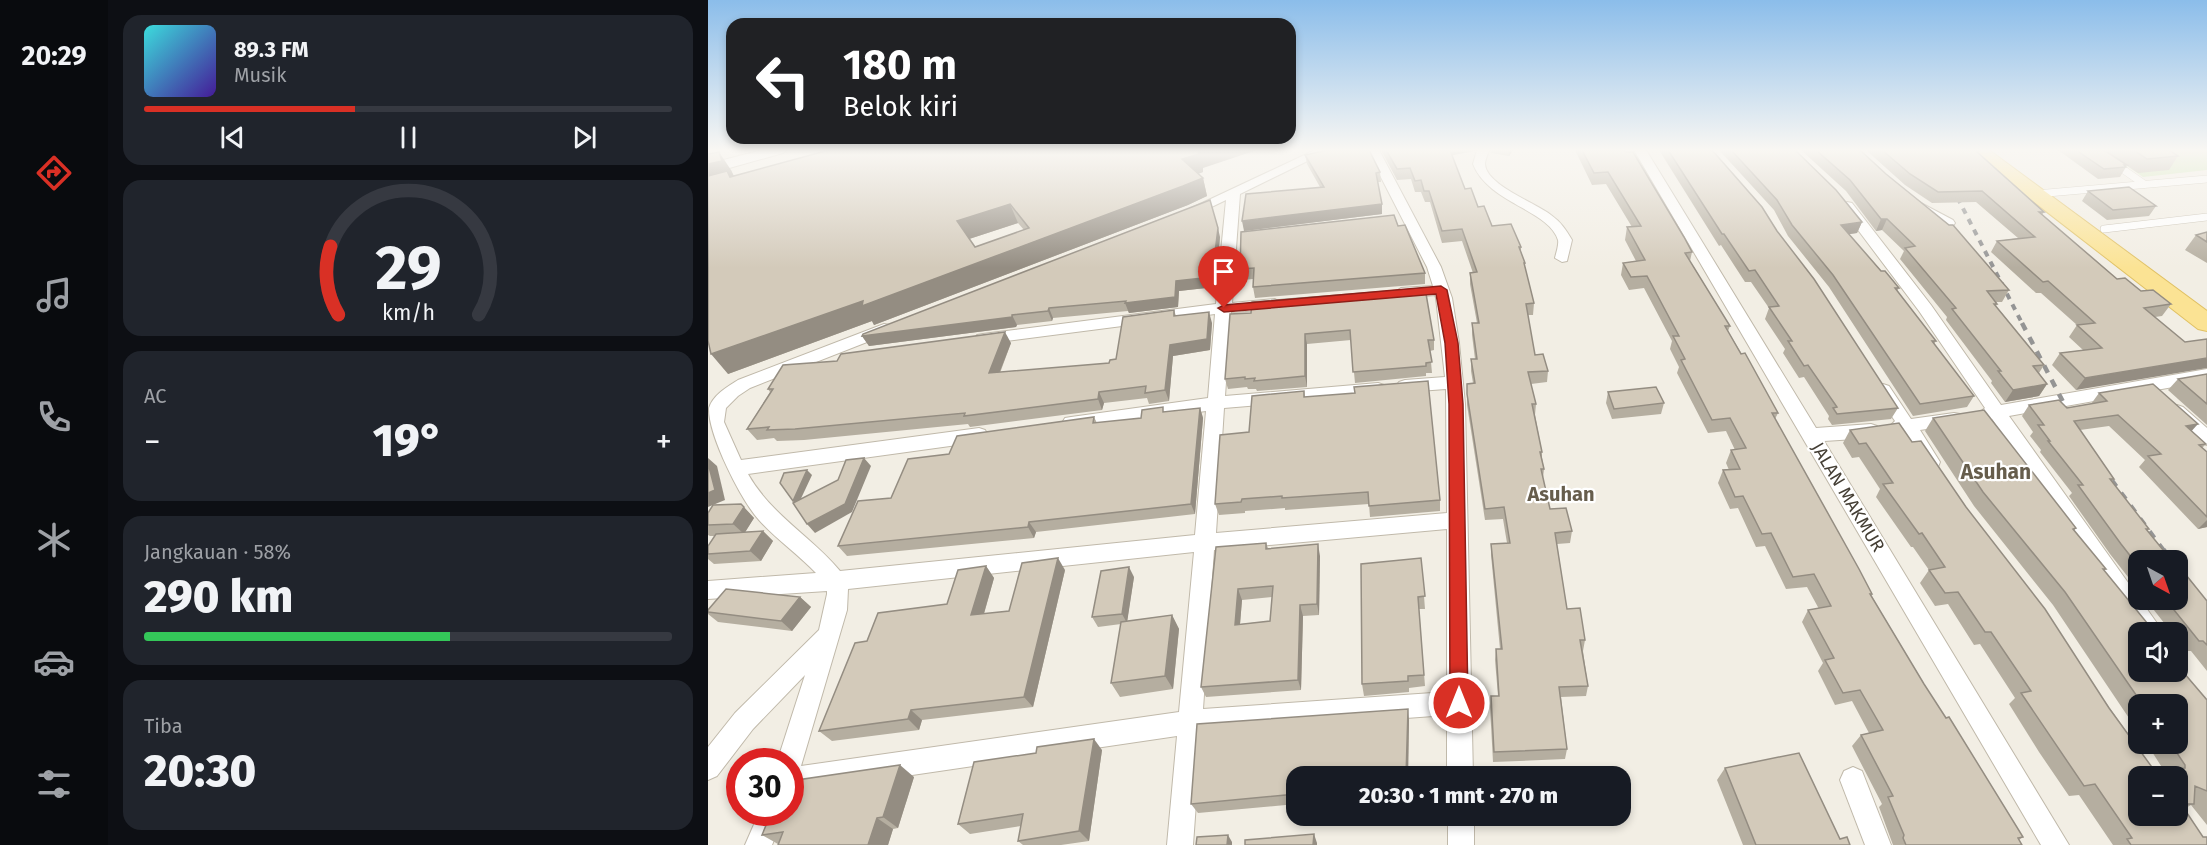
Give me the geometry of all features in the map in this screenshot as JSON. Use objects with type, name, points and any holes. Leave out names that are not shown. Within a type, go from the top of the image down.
[{"type":"main road","points":[[2039,189],[2104,229],[2207,301]]},
{"type":"main road","points":[[2041,189],[2207,323]]},
{"type":"street","points":[[1175,217],[1242,189]]},
{"type":"street","points":[[1390,189],[1403,218],[1434,267],[1441,290],[1451,343],[1457,520],[1460,766]]},
{"type":"street","points":[[1499,189],[1559,226],[1566,242],[1562,258]]},
{"type":"street","name":"JALAN MAKMUR","points":[[1664,189],[2056,845]]},
{"type":"street","points":[[1180,845],[1206,543],[1215,403],[1233,239],[1233,194]]},
{"type":"street","points":[[1839,196],[1924,308],[2145,622]]},
{"type":"street","points":[[1911,199],[1948,223]]},
{"type":"street","points":[[1384,295],[1441,290]]},
{"type":"street","points":[[964,342],[1224,308],[1293,303]]},
{"type":"street","points":[[794,748],[836,610],[838,593],[836,581],[766,515],[745,490],[737,468],[712,423],[713,407],[726,393],[900,322]]},
{"type":"street","points":[[799,363],[858,356]]},
{"type":"street","points":[[1812,435],[1849,434],[1907,426],[2207,375]]},
{"type":"street","points":[[1876,379],[1946,484]]},
{"type":"street","points":[[1052,425],[1215,403],[1454,382]]},
{"type":"street","points":[[2148,385],[2207,438]]},
{"type":"street","points":[[737,468],[994,433]]},
{"type":"street","points":[[708,590],[836,581],[1457,520]]},
{"type":"street","points":[[708,767],[744,722],[828,635]]},
{"type":"street","points":[[804,778],[1191,722],[1459,703]]},
{"type":"street","points":[[1853,780],[1878,845]]},
{"type":"street","points":[[758,845],[766,826]]},
{"type":"street","points":[[1461,826],[1461,845]]},
{"type":"lane","points":[[2045,193],[2084,189]]},
{"type":"lane","points":[[2104,229],[2207,217]]},
{"type":"building","points":[[708,189],[1174,189],[862,306],[863,301],[711,354],[708,341]],"holes":[[[1010,204],[1029,228],[975,247],[957,221]]]},
{"type":"building","points":[[1297,189],[1379,189],[1382,204],[1242,221],[1246,194]]},
{"type":"building","points":[[1472,189],[1478,207],[1484,206],[1492,226],[1511,224],[1521,247],[1519,247],[1534,303],[1526,304],[1535,355],[1543,354],[1548,371],[1528,372],[1536,404],[1532,404],[1542,452],[1540,452],[1544,469],[1541,469],[1550,509],[1566,508],[1572,531],[1555,533],[1567,609],[1580,608],[1585,640],[1580,640],[1588,686],[1559,687],[1567,749],[1494,752],[1491,696],[1499,696],[1496,649],[1502,649],[1491,544],[1510,543],[1504,507],[1485,509],[1467,394],[1467,384],[1475,383],[1471,359],[1477,359],[1472,323],[1479,323],[1470,273],[1477,272],[1462,229],[1442,231],[1429,191],[1424,191]]},
{"type":"building","points":[[1619,189],[1655,189],[1692,252],[1685,253],[1730,326],[1725,326],[1741,354],[1745,353],[1778,413],[1772,413],[1859,569],[1872,594],[1870,594],[1924,684],[1946,718],[1949,717],[2023,837],[2018,838],[2022,845],[1906,845],[1888,797],[1893,796],[1861,735],[1883,730],[1860,690],[1843,693],[1825,660],[1834,658],[1808,610],[1831,606],[1814,574],[1793,577],[1771,533],[1762,534],[1743,496],[1735,497],[1723,470],[1740,469],[1731,450],[1746,448],[1730,418],[1712,420],[1681,360],[1685,359],[1673,336],[1679,336],[1647,276],[1631,277],[1623,263],[1645,260],[1627,227],[1641,226]]},
{"type":"building","points":[[1693,189],[1747,189],[1814,279],[1898,408],[1837,414],[1833,408],[1837,407],[1808,365],[1804,366],[1788,341],[1792,341],[1769,307],[1779,306],[1755,270],[1749,271]]},
{"type":"building","points":[[1767,189],[1836,190],[1862,222],[1841,225],[1899,288],[1895,288],[1936,341],[1932,341],[1974,396],[1920,404],[1833,275],[1792,225],[1777,200]]},
{"type":"building","points":[[1857,189],[1905,189],[1949,225],[1953,225],[2009,290],[1987,291],[1997,304],[1994,304],[2044,365],[2033,366],[2047,384],[2013,390],[1998,371],[2001,371],[1952,309],[1956,308],[1905,248],[1915,246],[1887,219],[1881,219]]},
{"type":"building","points":[[1934,189],[2019,189],[2044,212],[2039,212],[2117,279],[2125,278],[2141,291],[2153,290],[2171,304],[2144,308],[2185,342],[2207,339],[2207,358],[2085,378],[2060,353],[2102,348],[2077,325],[2095,323],[2048,281],[2043,282],[1997,241],[2035,237],[1982,191],[1938,192]]},
{"type":"building","points":[[2132,189],[2156,206],[2113,210],[2088,191]]},
{"type":"building","points":[[1210,200],[1218,228],[1212,277],[1176,281],[1175,297],[1049,308],[1048,311],[1012,315],[1012,317],[862,336],[863,334]]},
{"type":"building","points":[[1394,215],[1398,226],[1405,225],[1425,273],[1253,287],[1254,268],[1240,269],[1241,232]]},
{"type":"building","points":[[2207,232],[2207,242],[2196,235]]},
{"type":"building","points":[[1425,288],[1434,340],[1428,340],[1432,362],[1426,363],[1426,366],[1353,372],[1350,330],[1305,334],[1305,376],[1254,381],[1255,378],[1245,379],[1245,377],[1225,379],[1230,314],[1251,313],[1252,302]]},
{"type":"building","points":[[1174,310],[1174,316],[1209,312],[1207,339],[1170,345],[1165,390],[1145,393],[1146,386],[1099,392],[1098,399],[964,416],[965,413],[795,429],[767,430],[769,427],[747,429],[773,389],[768,389],[783,365],[837,361],[841,354],[1005,332],[989,373],[1109,363],[1110,360],[1116,359],[1123,317]]},
{"type":"building","points":[[2207,374],[2207,404],[2178,379]]},
{"type":"building","points":[[1428,381],[1440,500],[1369,506],[1368,492],[1242,499],[1241,502],[1215,504],[1220,435],[1249,432],[1252,396],[1304,391],[1304,397],[1355,393],[1354,387]]},
{"type":"building","points":[[2153,384],[2198,424],[2186,426],[2206,444],[2199,445],[2207,452],[2207,517],[2148,456],[2161,454],[2118,415],[2074,421],[2114,479],[2110,479],[2163,550],[2128,550],[2128,553],[2078,485],[2083,485],[2048,441],[2050,441],[2038,425],[2044,425],[2029,405],[2059,400],[2067,408],[2107,401],[2099,393]]},
{"type":"building","points":[[1656,387],[1664,403],[1614,409],[1608,392]]},
{"type":"building","points":[[1163,407],[1163,412],[1200,408],[1191,504],[1029,522],[1028,527],[838,546],[858,501],[891,498],[908,459],[949,454],[957,436],[1094,417],[1093,423],[1141,418],[1142,410]]},
{"type":"building","points":[[1984,410],[2076,528],[2073,529],[2106,569],[2103,569],[2128,600],[2128,610],[2136,610],[2146,622],[2128,622],[2128,682],[2188,682],[2188,678],[2207,700],[2207,791],[2195,786],[2194,804],[2188,804],[2188,766],[2185,766],[2178,754],[2188,754],[2188,694],[2135,694],[2065,592],[1983,492],[1933,418]]},
{"type":"building","points":[[1899,423],[1912,442],[1921,441],[1966,507],[2045,609],[2128,734],[2128,754],[2142,754],[2151,766],[2128,766],[2128,826],[2188,826],[2188,814],[2203,837],[2207,837],[2207,845],[2131,845],[2127,839],[2132,838],[2095,784],[2084,786],[2021,693],[2031,691],[1991,632],[1985,632],[1958,592],[1945,593],[1929,570],[1945,567],[1922,533],[1919,534],[1883,484],[1893,483],[1866,443],[1859,444],[1850,430]]},
{"type":"building","points":[[864,458],[845,504],[807,524],[793,503],[838,480],[846,460]]},
{"type":"building","points":[[708,463],[715,490],[708,493]]},
{"type":"building","points":[[807,470],[793,501],[780,483],[784,473]]},
{"type":"building","points":[[741,504],[744,507],[733,524],[708,525],[708,513],[713,505]]},
{"type":"building","points":[[763,531],[750,551],[708,554],[708,546],[716,534]]},
{"type":"building","points":[[1266,543],[1266,549],[1318,544],[1317,604],[1300,605],[1298,680],[1201,687],[1216,547]],"holes":[[[1273,586],[1270,621],[1235,625],[1238,589]]]},
{"type":"building","points":[[1058,558],[1024,697],[911,710],[908,719],[819,731],[855,643],[867,641],[878,613],[947,604],[958,570],[986,566],[971,615],[1009,611],[1022,563]]},
{"type":"building","points":[[1421,558],[1425,596],[1418,597],[1424,675],[1408,676],[1408,681],[1362,684],[1361,564]]},
{"type":"building","points":[[1129,567],[1122,614],[1092,617],[1101,571]]},
{"type":"building","points":[[2188,577],[2207,601],[2207,645],[2199,641],[2188,627],[2188,622],[2184,622],[2174,610],[2188,610]]},
{"type":"building","points":[[726,589],[800,597],[781,621],[708,612]]},
{"type":"building","points":[[1172,615],[1165,676],[1111,683],[1121,622]]},
{"type":"building","points":[[1408,709],[1406,766],[1286,766],[1286,795],[1191,804],[1197,724]]},
{"type":"building","points":[[1094,739],[1079,831],[1018,841],[1023,814],[958,824],[974,762],[1036,753],[1037,747]]},
{"type":"building","points":[[1799,753],[1840,839],[1847,837],[1850,845],[1756,845],[1725,768]]},
{"type":"building","points":[[900,765],[883,817],[877,818],[868,845],[778,845],[783,832],[762,835],[766,826],[804,826],[804,779]]},
{"type":"building","points":[[1314,834],[1313,845],[1245,845],[1245,840]]},
{"type":"building","points":[[1228,835],[1227,845],[1196,845],[1197,837]]},
{"type":"railway","points":[[1953,189],[2023,325]]},
{"type":"railway","points":[[2022,323],[2073,421]]},
{"type":"railway","points":[[2102,467],[2163,550]]},
{"type":"district","name":"Asuhan","points":[[1996,472]]},
{"type":"district","name":"Asuhan","points":[[1561,494]]},
{"type":"route","points":[[1224,308],[1441,290],[1451,343],[1456,404],[1459,703]]}]
